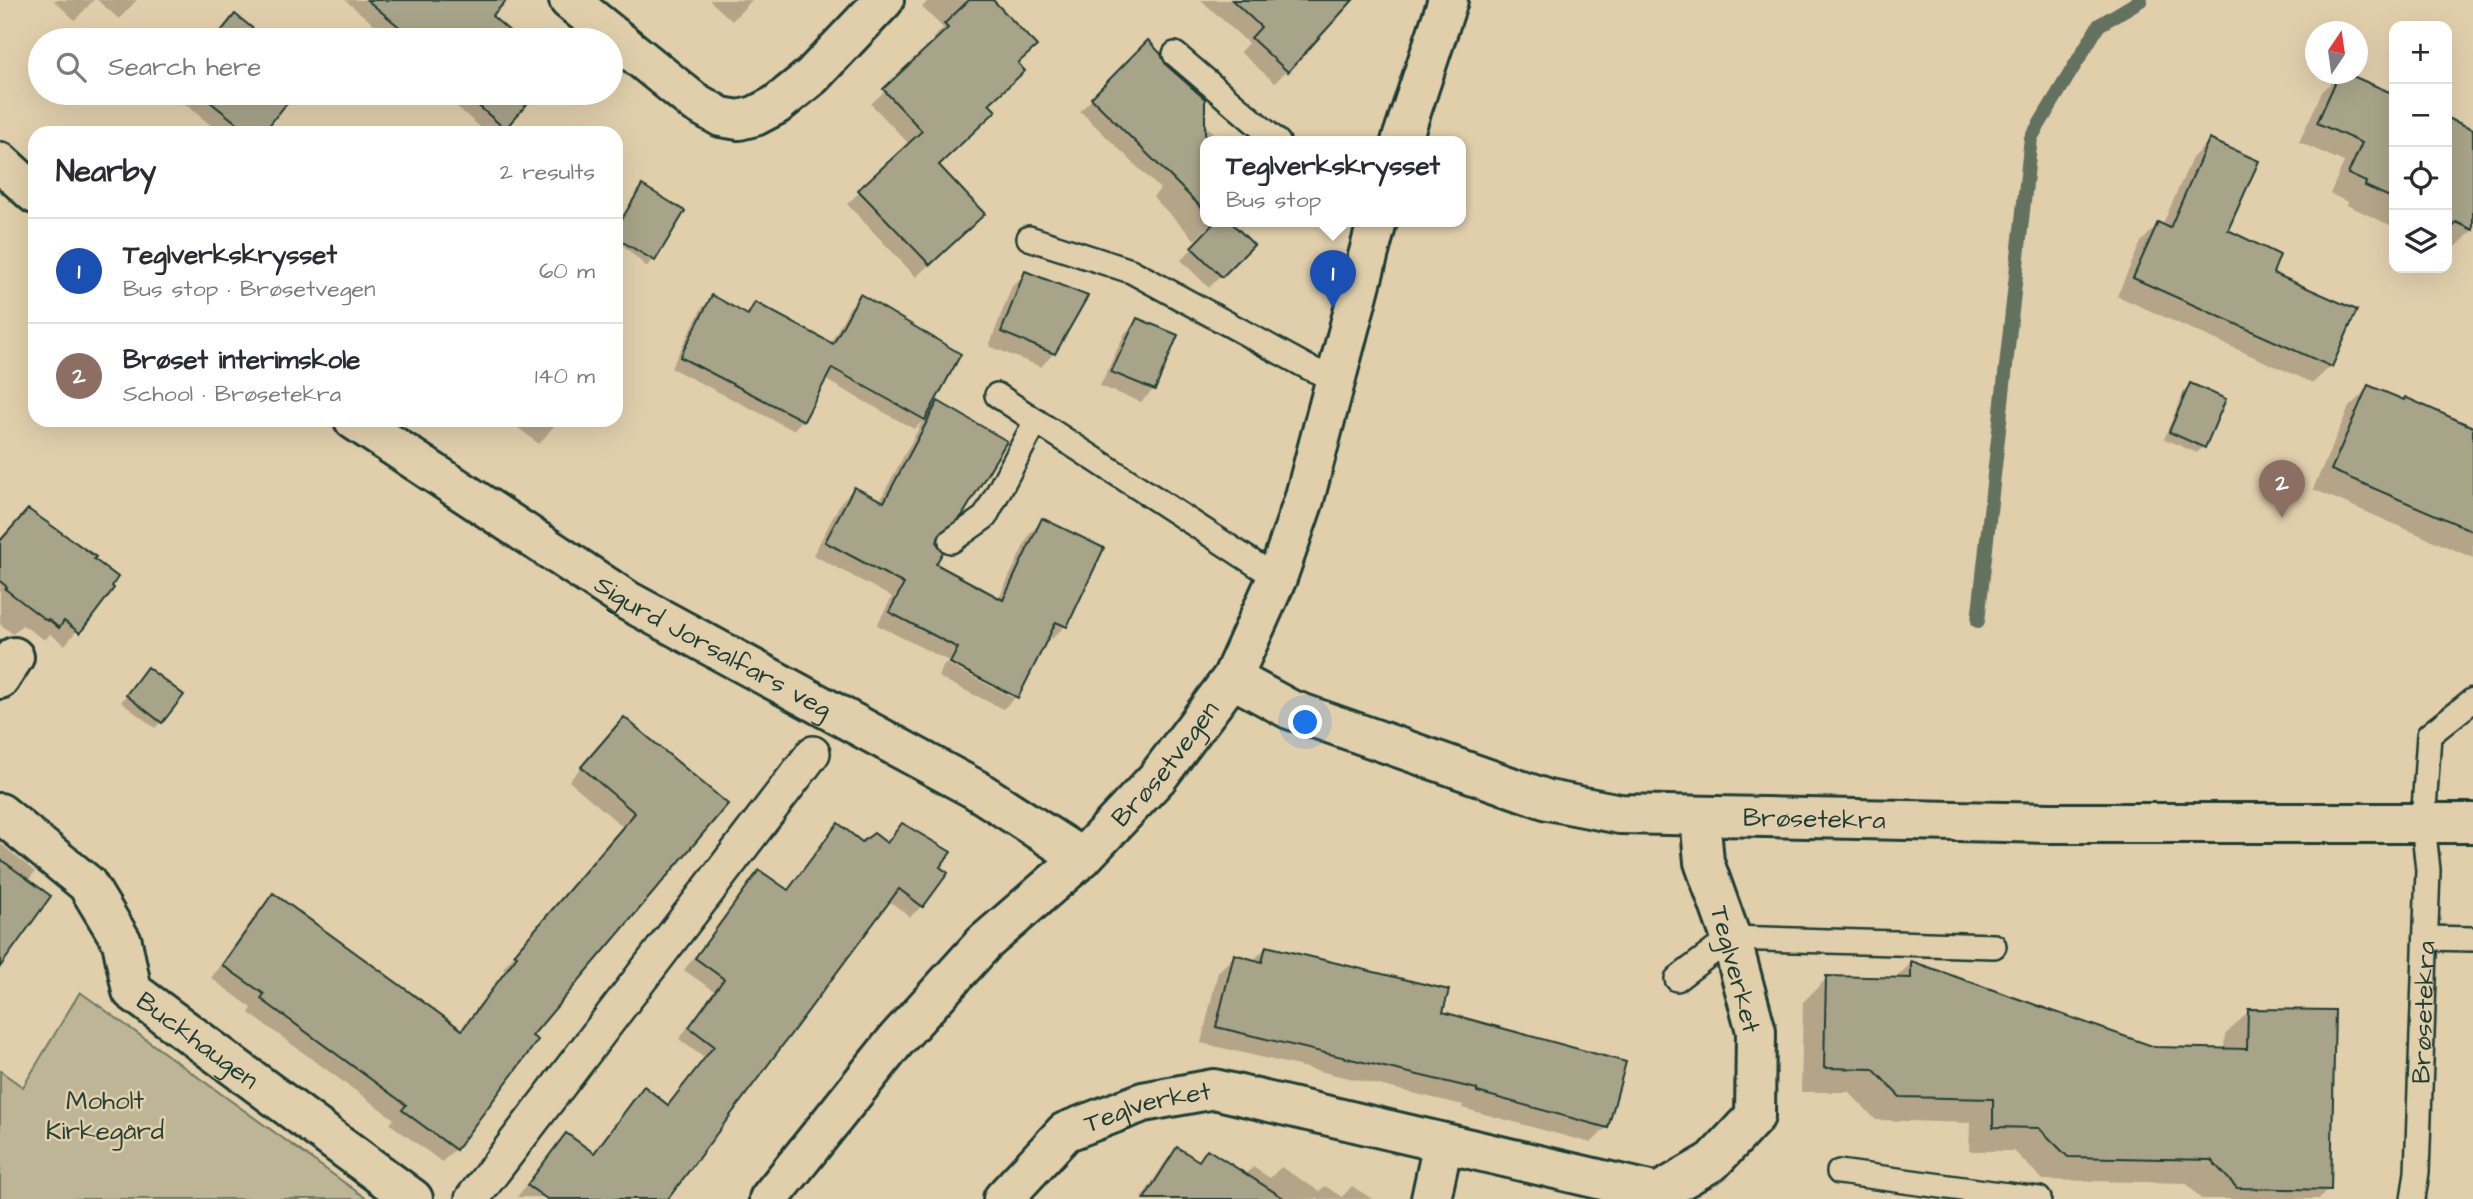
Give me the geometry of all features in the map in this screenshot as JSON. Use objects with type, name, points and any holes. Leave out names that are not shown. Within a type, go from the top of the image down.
[{"type":"street","points":[[569,0],[603,28]]},
{"type":"street","points":[[623,44],[693,101],[722,117],[739,120],[755,116],[776,105],[811,76],[884,0]]},
{"type":"street","points":[[1403,136],[1448,0]]},
{"type":"street","points":[[0,162],[28,188]]},
{"type":"street","name":"Brøsetvegen","points":[[769,1199],[897,1039],[984,943],[1082,858],[1157,778],[1232,678],[1277,578],[1304,500],[1376,227]]},
{"type":"street","name":"Sigurd Jorsalfars veg","points":[[365,427],[628,601],[975,789],[1082,858]]},
{"type":"street","name":"Brøsetekra","points":[[1232,678],[1289,709],[1548,800],[1620,814],[2051,823],[2473,823]]},
{"type":"street","points":[[472,1199],[813,752]]},
{"type":"street","name":"Buckhaugen","points":[[0,813],[87,884],[122,942],[132,991],[413,1199]]},
{"type":"street","name":"Teglverket","points":[[1003,1199],[1065,1132],[1143,1102],[1214,1089],[1658,1193],[1713,1161],[1755,1116],[1756,1031],[1731,938],[1704,862],[1700,816]]},
{"type":"street","points":[[1431,1199],[1443,1143]]},
{"type":"lane","points":[[1175,54],[1271,136]]},
{"type":"lane","points":[[1029,238],[1131,271],[1309,368],[1337,380]]},
{"type":"lane","points":[[996,395],[1277,578]]},
{"type":"lane","points":[[951,541],[985,517],[1036,421]]},
{"type":"lane","name":"Brøsetekra","points":[[2413,1199],[2417,1172],[2426,938],[2428,870],[2423,824],[2428,735],[2473,700]]},
{"type":"lane","points":[[1676,979],[1731,938],[1994,946]]},
{"type":"lane","points":[[2426,938],[2473,939]]},
{"type":"lane","points":[[1839,1172],[2006,1197],[2039,1199]]},
{"type":"green space","name":"Moholt Kirkegård","points":[[80,992],[367,1199],[0,1199],[0,1071],[23,1087]]},
{"type":"building","points":[[367,0],[507,0],[492,16],[506,28],[401,28]]},
{"type":"building","points":[[969,0],[993,0],[1037,46],[1018,63],[1025,71],[989,104],[996,111],[939,165],[985,214],[930,265],[858,190],[922,131],[883,89],[948,28],[944,24]]},
{"type":"building","points":[[1232,0],[1353,0],[1288,72],[1251,38],[1261,27]]},
{"type":"building","points":[[235,14],[252,28],[224,28]]},
{"type":"building","points":[[1148,40],[1161,54],[1166,65],[1205,99],[1205,136],[1200,136],[1200,206],[1091,98]]},
{"type":"building","points":[[2368,83],[2389,92],[2389,197],[2365,186],[2366,182],[2348,174],[2362,143],[2317,123],[2335,84]]},
{"type":"building","points":[[214,105],[285,105],[269,126],[240,126]]},
{"type":"building","points":[[478,105],[526,105],[508,126],[502,126]]},
{"type":"building","points":[[2452,120],[2473,129],[2473,230],[2456,222],[2454,226]]},
{"type":"building","points":[[2209,139],[2259,161],[2228,230],[2280,255],[2273,273],[2357,310],[2332,367],[2133,278],[2158,222],[2170,228]]},
{"type":"building","points":[[642,185],[685,211],[655,261],[623,242],[623,217]]},
{"type":"building","points":[[1210,227],[1236,227],[1254,245],[1222,277],[1191,247]]},
{"type":"building","points":[[1025,271],[1088,296],[1055,354],[1001,332]]},
{"type":"building","points":[[860,294],[961,354],[925,420],[832,368],[804,421],[680,357],[712,295],[748,315],[755,302],[833,344]]},
{"type":"building","points":[[1137,318],[1178,335],[1155,390],[1111,372]]},
{"type":"building","points":[[2190,383],[2226,399],[2205,448],[2169,432]]},
{"type":"building","points":[[2368,385],[2404,400],[2405,397],[2473,427],[2473,531],[2331,470]]},
{"type":"building","points":[[938,401],[1007,441],[962,516],[939,535],[937,543],[943,552],[936,564],[1003,600],[1042,518],[1104,548],[1067,627],[1056,622],[1018,698],[950,663],[958,648],[889,612],[904,584],[825,542],[854,487],[884,502]]},
{"type":"building","points":[[28,509],[96,557],[94,559],[118,577],[112,586],[114,588],[80,633],[64,621],[59,628],[48,619],[47,621],[5,589],[7,587],[0,581],[0,541]]},
{"type":"building","points":[[147,667],[184,695],[162,723],[126,695]]},
{"type":"building","points":[[624,717],[728,804],[532,1036],[538,1040],[456,1150],[402,1110],[406,1105],[261,999],[264,994],[222,965],[273,893],[462,1030],[517,956],[514,954],[635,813],[581,767]]},
{"type":"building","points":[[838,823],[862,842],[874,833],[887,843],[902,823],[951,852],[940,867],[948,873],[923,907],[899,889],[668,1199],[547,1199],[527,1185],[566,1133],[594,1153],[644,1086],[668,1105],[714,1046],[689,1027],[724,979],[695,958],[759,870],[788,890]]},
{"type":"building","points":[[0,859],[51,896],[0,967]]},
{"type":"building","points":[[1266,946],[1449,990],[1443,1012],[1626,1062],[1608,1128],[1477,1092],[1477,1089],[1216,1027],[1234,954],[1262,962]]},
{"type":"building","points":[[1911,961],[2155,1047],[2247,1049],[2248,1009],[2335,1010],[2331,1190],[2237,1188],[2211,1160],[2068,1157],[2039,1128],[1993,1127],[1993,1099],[1900,1097],[1873,1069],[1824,1068],[1826,976],[1911,978]]},
{"type":"building","points":[[1177,1147],[1199,1161],[1207,1149],[1285,1199],[1144,1199]]},
{"type":"waterway","points":[[1978,621],[2031,138],[2099,25],[2141,0]]},
{"type":"place","name":"Teglverkskrysset","points":[[1333,308]]},
{"type":"place","name":"Brøset interimskole","points":[[2282,518]]}]
